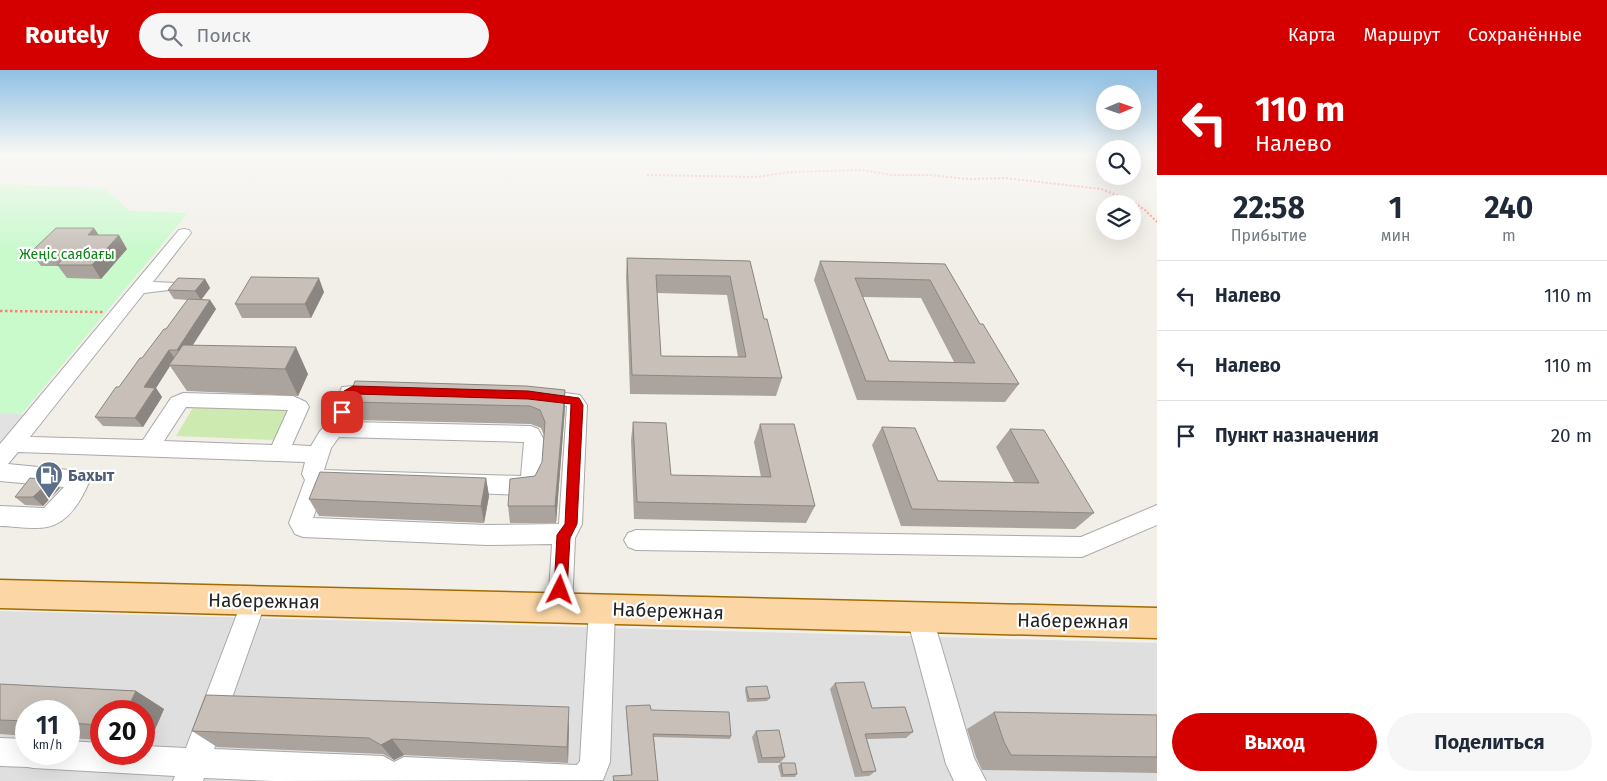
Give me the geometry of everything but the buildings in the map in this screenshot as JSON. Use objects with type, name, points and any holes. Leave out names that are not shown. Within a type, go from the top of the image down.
[{"type":"main road","name":"Набережная","points":[[0,594],[1157,623]]},
{"type":"street","points":[[6,451],[184,233]]},
{"type":"street","points":[[139,288],[171,286]]},
{"type":"street","points":[[335,429],[531,434],[534,440],[531,478],[528,484],[520,486],[317,478],[313,474],[327,436],[335,429],[349,392],[402,392]]},
{"type":"street","points":[[519,395],[564,398],[575,400],[576,403],[571,524],[564,535],[560,608]]},
{"type":"street","points":[[150,448],[178,403],[183,400],[296,403],[299,407],[278,452]]},
{"type":"street","points":[[6,451],[150,448],[320,454]]},
{"type":"street","points":[[0,472],[79,480],[58,512],[52,516],[0,516]]},
{"type":"street","points":[[317,478],[300,523],[303,527],[487,535],[564,535]]},
{"type":"street","points":[[636,540],[1082,547],[1157,515]]},
{"type":"street","points":[[192,772],[254,601]]},
{"type":"street","points":[[80,759],[192,772],[393,772],[574,781],[588,777],[592,772],[595,762],[602,610]]},
{"type":"street","points":[[920,618],[962,764],[971,781]]},
{"type":"street","points":[[0,752],[15,753]]},
{"type":"path","points":[[1094,188],[1130,200],[1146,210],[1157,222]]},
{"type":"path","points":[[0,311],[119,312]]},
{"type":"shaded area","points":[[0,413],[29,415],[0,449]]},
{"type":"shaded area","points":[[0,611],[1157,643],[1157,781],[0,781]]},
{"type":"green space","name":"Жеңіс саябағы","points":[[0,188],[103,188],[130,211],[188,213],[0,440]]},
{"type":"green space","points":[[194,406],[289,410],[274,440],[176,436]]},
{"type":"place","name":"Бахыт","points":[[49,499]]},
{"type":"route","points":[[342,412],[349,392],[353,390],[528,395],[575,400],[577,405],[571,524],[569,530],[564,535],[560,590]]}]
